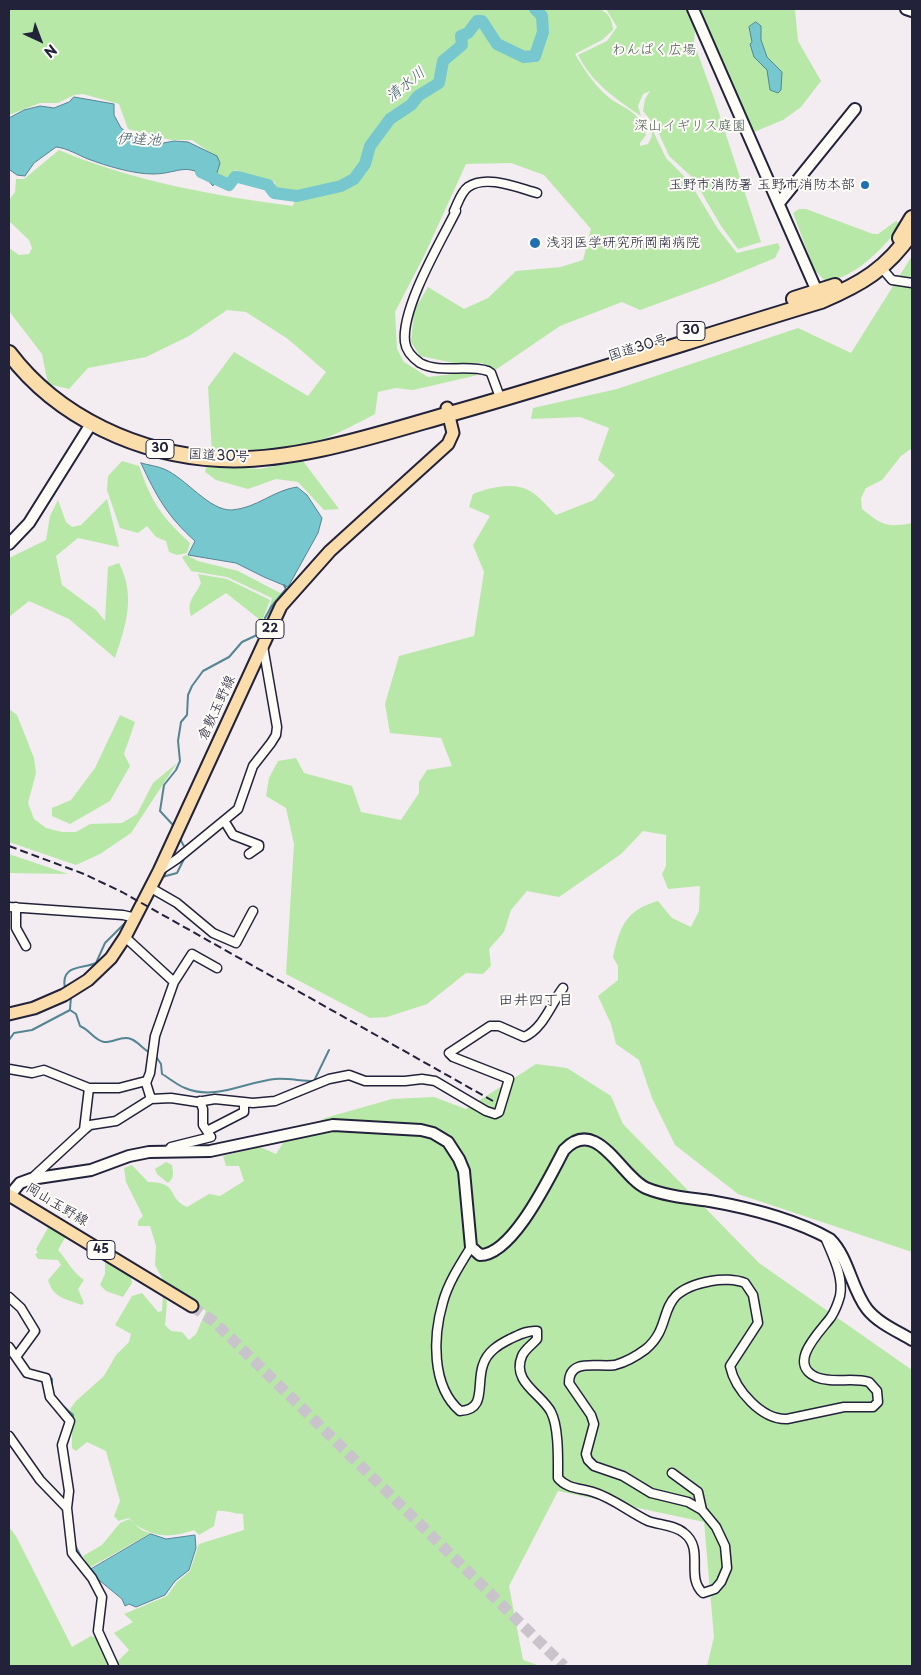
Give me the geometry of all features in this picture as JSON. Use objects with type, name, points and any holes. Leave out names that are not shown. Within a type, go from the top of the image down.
[{"type":"highway","name":"国道30号","points":[[9,353],[44,391],[90,424],[176,454],[220,459],[271,458],[340,443],[500,396],[819,296],[869,278],[912,218]]},
{"type":"highway","name":"国道30号","points":[[879,265],[912,232]]},
{"type":"main road","name":"倉敷玉野線","points":[[9,1014],[51,1001],[88,980],[111,958],[136,918],[159,871],[281,606],[330,551],[448,444],[452,433],[448,411]]},
{"type":"main road","name":"岡山玉野線","points":[[9,1195],[192,1306]]},
{"type":"street","points":[[693,9],[819,296]]},
{"type":"street","points":[[906,9],[912,10]]},
{"type":"street","points":[[779,203],[854,109]]},
{"type":"street","points":[[500,396],[488,371],[430,367],[419,362],[408,350],[406,332],[419,287],[456,211],[454,211],[461,195],[468,187],[489,182],[537,193]]},
{"type":"street","points":[[879,265],[892,280],[912,283]]},
{"type":"street","points":[[9,544],[29,523],[90,424]]},
{"type":"street","points":[[159,871],[225,822],[238,809],[253,766],[276,735],[277,727],[263,644]]},
{"type":"street","points":[[225,822],[233,835],[259,844],[259,847],[249,854]]},
{"type":"street","points":[[150,888],[177,903],[213,933],[236,943],[253,912]]},
{"type":"street","points":[[26,946],[16,928],[12,907],[136,918]]},
{"type":"street","points":[[125,937],[174,982]]},
{"type":"street","points":[[151,1099],[146,1081],[150,1074],[155,1036],[174,982],[192,954],[217,968]]},
{"type":"street","points":[[31,1179],[90,1125],[116,1121],[151,1099],[275,1101],[329,1079],[349,1075],[365,1080],[384,1082],[422,1079],[435,1081],[486,1111],[495,1114],[499,1112],[509,1079],[453,1057],[449,1052],[490,1026],[500,1026],[524,1037],[530,1035],[544,1018],[563,988]]},
{"type":"street","points":[[9,1069],[32,1073],[44,1070],[89,1088],[119,1088],[146,1081]]},
{"type":"street","points":[[84,1130],[89,1088]]},
{"type":"street","points":[[166,1152],[171,1147],[211,1137],[203,1125],[203,1109],[200,1101]]},
{"type":"street","points":[[207,1131],[244,1112],[244,1102]]},
{"type":"street","points":[[9,1195],[20,1183],[31,1179],[91,1170],[135,1155],[210,1151],[334,1125],[421,1130],[433,1133],[448,1142],[464,1171],[471,1247],[443,1301],[436,1340],[442,1382],[451,1403],[460,1411],[469,1411],[474,1407],[479,1399],[483,1366],[488,1354],[499,1344],[525,1332],[536,1331],[537,1339],[521,1358],[521,1371],[525,1384],[551,1412],[557,1442],[558,1478],[568,1486],[610,1498],[648,1520],[681,1531],[692,1541],[696,1555],[695,1577],[698,1588],[703,1593],[708,1592],[721,1582],[727,1568],[728,1558],[725,1546],[716,1527],[702,1510],[688,1502],[651,1493],[623,1476],[594,1466],[588,1460],[586,1454],[594,1424],[591,1415],[569,1384],[572,1372],[582,1365],[614,1365],[646,1349],[655,1340],[668,1305],[680,1292],[692,1284],[717,1280],[742,1281],[753,1295],[758,1312],[758,1324],[730,1366],[734,1380],[761,1410],[778,1420],[844,1407],[873,1407],[878,1402],[877,1391],[869,1382],[849,1378],[820,1378],[809,1372],[805,1364],[804,1358],[808,1347],[832,1315],[840,1294],[840,1277],[825,1237]]},
{"type":"street","points":[[471,1247],[480,1255],[486,1255],[506,1240],[527,1216],[564,1150],[573,1142],[586,1140],[602,1145],[631,1178],[646,1188],[754,1210],[825,1237],[838,1249],[867,1308],[878,1319],[912,1340]]},
{"type":"street","points":[[9,1297],[21,1308],[35,1331],[17,1356]]},
{"type":"street","points":[[9,1347],[27,1373],[46,1378],[50,1397],[70,1421],[62,1444],[69,1491],[67,1508],[72,1553],[92,1578],[102,1597],[98,1631],[114,1666]]},
{"type":"street","points":[[9,1436],[40,1480],[67,1508]]},
{"type":"street","points":[[672,1473],[698,1492],[702,1510]]},
{"type":"green space","points":[[9,9],[600,9],[610,17],[613,30],[602,40],[575,54],[589,76],[602,91],[630,110],[638,119],[646,135],[640,146],[648,144],[652,136],[651,127],[666,158],[689,181],[718,229],[737,253],[778,243],[780,248],[775,258],[717,282],[640,310],[622,302],[560,326],[494,371],[482,363],[454,363],[420,356],[411,342],[414,311],[428,287],[464,309],[488,298],[516,271],[561,267],[583,260],[591,229],[544,175],[511,163],[466,164],[424,256],[395,312],[397,349],[404,362],[428,377],[470,372],[478,375],[413,390],[396,388],[378,392],[375,414],[334,435],[297,448],[258,453],[212,452],[208,387],[234,352],[308,396],[326,372],[288,339],[246,312],[227,310],[189,336],[146,357],[88,368],[69,389],[48,384],[42,354],[9,311],[9,248],[19,255],[29,254],[32,248],[29,240],[9,221],[9,200],[15,192],[16,179],[24,179],[59,150],[145,179],[204,192],[293,206],[296,196],[288,191],[276,190],[275,182],[251,177],[236,170],[230,181],[213,170],[209,152],[192,140],[171,140],[128,129],[119,104],[83,94],[74,95],[58,103],[40,103],[9,115]]},
{"type":"green space","points":[[606,9],[686,9],[695,29],[694,43],[761,242],[738,249],[721,226],[693,178],[669,156],[656,127],[643,111],[645,99],[650,91],[643,94],[638,106],[641,116],[605,90],[584,65],[578,55],[607,41],[617,27]]},
{"type":"green space","points":[[699,9],[795,9],[798,41],[821,81],[801,107],[783,120],[754,132]]},
{"type":"green space","points":[[799,209],[806,209],[873,234],[878,234],[896,221],[901,224],[887,242],[857,269],[835,279],[824,280],[814,269],[793,213]]},
{"type":"green space","points":[[912,256],[912,448],[901,456],[882,480],[866,488],[861,498],[862,509],[880,522],[890,525],[912,523],[912,1252],[738,1194],[675,1145],[652,1098],[639,1060],[616,1044],[611,1024],[598,996],[618,980],[618,966],[613,957],[618,936],[632,914],[638,909],[658,901],[672,918],[691,927],[699,911],[700,886],[668,889],[662,874],[666,866],[666,835],[643,831],[621,854],[559,897],[527,891],[511,910],[504,932],[489,949],[491,966],[483,974],[466,973],[427,1004],[387,1017],[370,1018],[286,974],[294,844],[286,808],[266,796],[269,778],[278,761],[296,758],[304,773],[352,786],[361,812],[401,820],[419,793],[419,782],[427,770],[452,766],[441,738],[390,733],[385,704],[399,656],[474,636],[484,572],[473,545],[490,516],[469,507],[473,494],[509,486],[524,488],[537,496],[556,515],[594,500],[615,475],[598,460],[609,428],[580,417],[531,419],[533,408],[617,389],[798,328],[851,353]]},
{"type":"green space","points":[[122,461],[139,466],[148,490],[158,508],[190,543],[187,553],[177,555],[169,552],[166,541],[156,537],[147,526],[138,533],[120,528],[107,490],[108,476]]},
{"type":"green space","points":[[303,461],[339,509],[324,510],[298,482],[276,479],[248,489],[216,480],[205,472],[207,465],[259,469]]},
{"type":"green space","points":[[107,499],[119,547],[78,538],[56,556],[62,585],[96,610],[105,621],[108,567],[119,563],[127,587],[128,610],[115,658],[69,619],[29,601],[9,617],[9,558],[46,540],[50,516],[58,500],[66,522],[72,527],[81,525]]},
{"type":"green space","points":[[186,555],[198,561],[238,571],[284,595],[269,620],[266,619],[272,598],[227,577],[191,571],[182,557]]},
{"type":"green space","points":[[198,574],[227,579],[270,600],[263,619],[259,619],[226,593],[191,616],[190,606],[192,598],[201,583]]},
{"type":"green space","points":[[9,709],[17,715],[34,758],[36,773],[28,803],[34,819],[46,828],[62,832],[76,832],[90,824],[122,823],[137,814],[153,783],[177,763],[131,833],[100,854],[76,865],[9,842]]},
{"type":"green space","points":[[120,715],[135,722],[124,754],[130,766],[110,801],[70,824],[52,816],[52,808],[71,800],[95,768]]},
{"type":"green space","points":[[9,854],[68,874],[9,873]]},
{"type":"green space","points":[[536,1064],[567,1068],[611,1096],[623,1124],[759,1263],[912,1370],[912,1666],[707,1666],[714,1637],[704,1522],[558,1491],[509,1586],[523,1660],[540,1666],[9,1666],[9,1527],[16,1536],[72,1647],[91,1636],[97,1638],[118,1661],[129,1650],[114,1633],[133,1622],[124,1614],[167,1596],[177,1582],[190,1571],[199,1544],[244,1530],[243,1514],[220,1511],[217,1511],[214,1526],[199,1535],[194,1530],[171,1535],[157,1534],[134,1524],[143,1531],[151,1533],[89,1568],[83,1556],[102,1545],[120,1523],[129,1519],[134,1523],[129,1518],[118,1521],[114,1516],[120,1501],[106,1451],[87,1442],[76,1451],[72,1448],[72,1431],[75,1420],[70,1409],[76,1401],[104,1376],[116,1355],[129,1342],[131,1334],[115,1325],[132,1296],[142,1293],[158,1312],[162,1311],[163,1295],[167,1302],[165,1325],[171,1331],[182,1332],[189,1340],[196,1334],[206,1311],[163,1280],[155,1265],[156,1246],[150,1226],[138,1226],[138,1221],[143,1216],[126,1182],[124,1168],[132,1165],[148,1182],[165,1185],[187,1207],[209,1194],[220,1196],[244,1181],[239,1166],[226,1166],[223,1156],[260,1147],[276,1154],[285,1140],[325,1118],[392,1099],[434,1097],[466,1109]]},
{"type":"green space","points":[[166,1162],[172,1165],[173,1172],[173,1177],[168,1183],[157,1174],[155,1169]]},
{"type":"green space","points":[[49,1226],[66,1236],[58,1250],[73,1270],[84,1280],[78,1289],[84,1303],[82,1305],[61,1297],[50,1286],[48,1280],[61,1265],[58,1260],[38,1259],[35,1254],[38,1253],[36,1249]]},
{"type":"green space","points":[[109,1261],[130,1275],[132,1283],[123,1297],[106,1291],[100,1285],[105,1274],[105,1263]]},
{"type":"water","points":[[756,22],[761,26],[761,40],[767,57],[782,72],[781,90],[778,93],[770,90],[767,70],[754,57],[750,44],[752,42],[749,27]]},
{"type":"water","name":"伊達池","points":[[74,97],[114,104],[114,115],[121,128],[129,134],[139,136],[146,143],[153,145],[174,141],[188,142],[217,156],[220,163],[213,186],[205,177],[191,170],[153,174],[137,173],[103,164],[56,147],[34,163],[25,176],[17,175],[10,170],[9,172],[9,118],[24,110],[40,106],[54,108],[69,102]]},
{"type":"water","points":[[141,463],[172,473],[206,500],[223,509],[241,509],[297,487],[307,495],[322,518],[318,533],[288,587],[236,563],[188,555],[195,541],[170,514],[152,486]]},
{"type":"water","points":[[151,1534],[166,1539],[195,1535],[196,1548],[189,1570],[175,1581],[165,1595],[136,1607],[129,1604],[125,1606],[122,1599],[88,1571]]},
{"type":"waterway","name":"清水川","points":[[201,172],[229,185],[235,177],[238,177],[268,185],[274,193],[297,196],[341,186],[354,179],[365,164],[370,146],[390,119],[411,105],[418,96],[439,83],[443,61],[462,45],[461,36],[468,33],[477,21],[482,21],[497,44],[524,57],[535,56],[543,32],[542,16],[535,9]]},
{"type":"waterway","points":[[265,618],[271,607],[286,589],[284,585]]},
{"type":"waterway","points":[[173,825],[160,811],[164,785],[176,770],[180,761],[178,741],[181,722],[187,715],[188,695],[192,686],[203,671],[229,657],[242,642],[257,635],[262,628]]},
{"type":"waterway","points":[[180,839],[185,848]]},
{"type":"waterway","points":[[162,877],[177,873],[184,859]]},
{"type":"waterway","points":[[65,988],[64,980],[69,971],[96,963],[105,943],[127,921]]},
{"type":"waterway","points":[[70,1009],[71,997]]},
{"type":"waterway","points":[[9,1040],[14,1033],[32,1030],[70,1010],[76,1014],[80,1026],[101,1041],[107,1042],[128,1038],[134,1040],[151,1053]]},
{"type":"waterway","points":[[155,1055],[161,1064],[162,1074],[176,1083],[196,1091],[219,1092],[275,1079],[314,1081],[329,1050]]},
{"type":"waterway","points":[[40,1373],[52,1379],[52,1390]]},
{"type":"waterway","points":[[61,1404],[73,1415],[73,1421]]},
{"type":"waterway","points":[[74,1543],[82,1559]]},
{"type":"tunnel","points":[[192,1306],[213,1321],[232,1339],[564,1666]]},
{"type":"railway","points":[[9,846],[84,874],[122,892],[493,1101]]},
{"type":"place","name":"玉野市消防署 玉野市消防本部","points":[[865,185]]},
{"type":"place","name":"浅羽医学研究所岡南病院","points":[[535,243]]},
{"type":"district","name":"田井四丁目","points":[[536,1001]]},
{"type":"park label","name":"わんぱく広場","points":[[654,50]]},
{"type":"park label","name":"深山イギリス庭園","points":[[690,126]]}]
